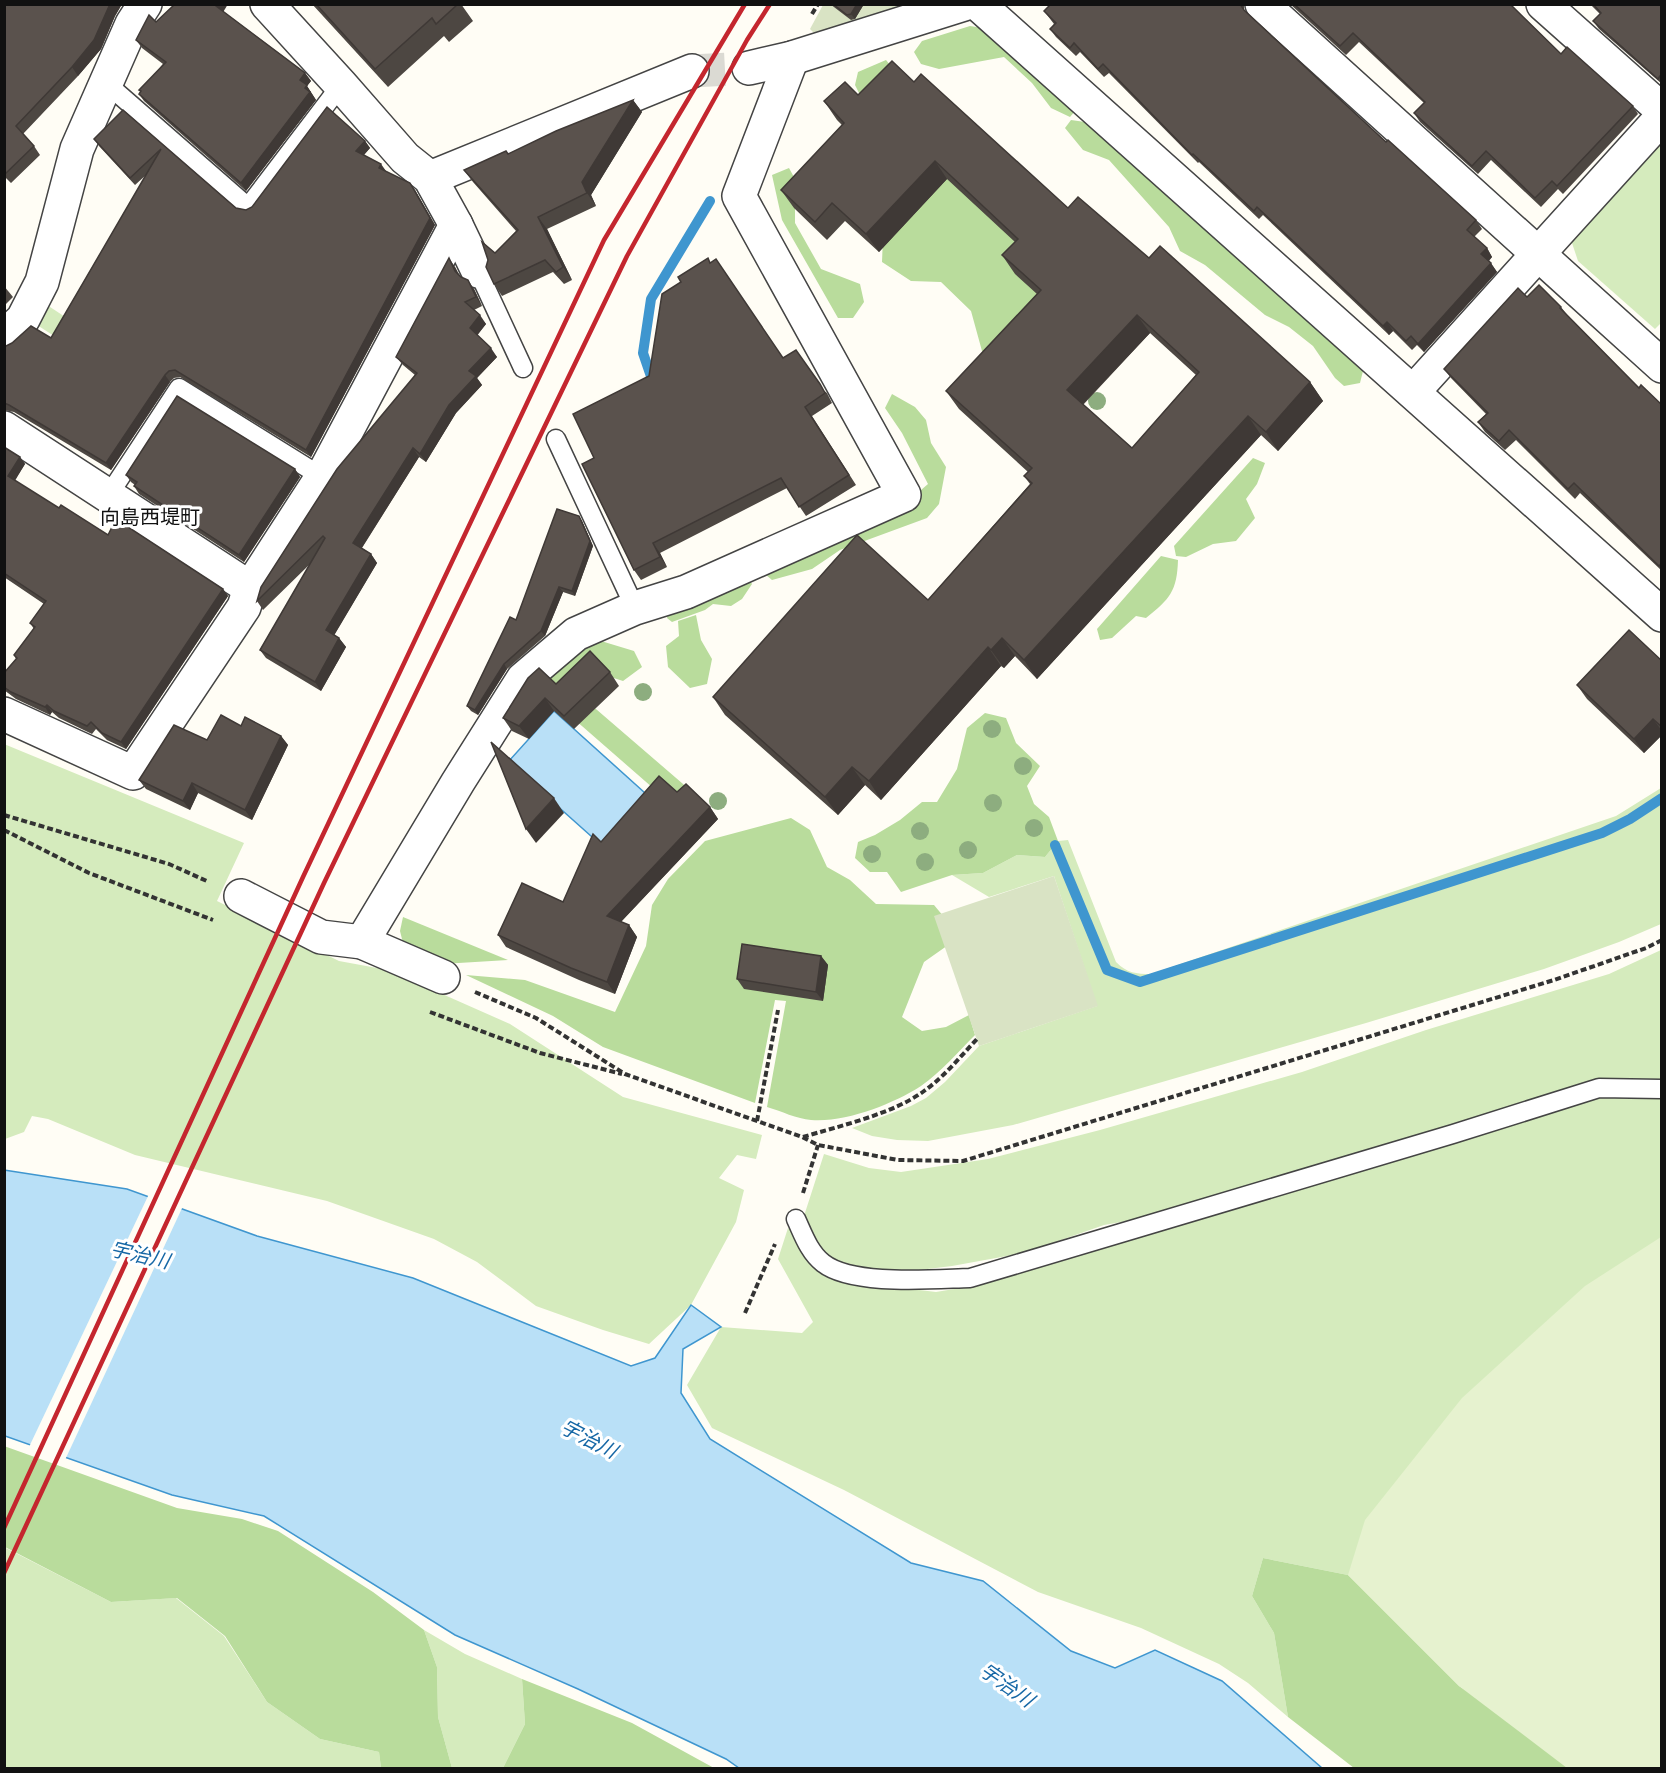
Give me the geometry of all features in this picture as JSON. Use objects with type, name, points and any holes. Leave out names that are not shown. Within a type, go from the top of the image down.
[{"type":"street","points":[[4,337],[23,319],[42,282],[77,149],[132,24],[145,4]]},
{"type":"street","points":[[267,4],[405,158],[430,178],[478,271]]},
{"type":"street","points":[[749,68],[792,58],[964,4]]},
{"type":"street","points":[[978,4],[1662,615]]},
{"type":"street","points":[[1262,4],[1662,366]]},
{"type":"street","points":[[1544,5],[1662,110]]},
{"type":"street","points":[[362,942],[523,679],[576,634],[635,608],[686,592],[904,495],[739,196],[792,58]]},
{"type":"street","points":[[430,178],[692,71]]},
{"type":"street","points":[[1413,392],[1662,117]]},
{"type":"street","points":[[4,714],[133,772],[244,607],[250,588],[322,477],[456,225]]},
{"type":"street","points":[[4,428],[250,588]]},
{"type":"street","points":[[241,896],[321,937],[362,942],[443,977]]},
{"type":"lane","points":[[106,83],[248,207],[341,84]]},
{"type":"lane","points":[[478,271],[523,368]]},
{"type":"lane","points":[[108,496],[179,388],[322,477]]},
{"type":"lane","points":[[556,439],[635,608]]},
{"type":"lane","points":[[796,1219],[809,1247],[823,1263],[852,1276],[905,1279],[970,1278],[1453,1134],[1599,1088],[1662,1089]]},
{"type":"path","points":[[4,815],[170,864],[241,896]]},
{"type":"path","points":[[443,977],[536,1018],[625,1074],[802,1137],[818,1145],[898,1160],[963,1161],[1554,980],[1646,948],[1662,940]]},
{"type":"path","points":[[758,1121],[778,1010]]},
{"type":"path","points":[[802,1137],[901,1104],[923,1092],[977,1039]]},
{"type":"path","points":[[796,1219],[818,1145]]},
{"type":"path","points":[[745,1313],[770,1258]]},
{"type":"green space","points":[[823,5],[906,5],[821,40],[810,29]]},
{"type":"green space","points":[[970,26],[1001,31],[1082,103],[1070,117],[1051,108],[1032,83],[1004,57],[939,69],[921,64],[914,52],[922,41]]},
{"type":"green space","points":[[886,60],[895,71],[862,99],[855,85],[858,72]]},
{"type":"green space","points":[[1071,120],[1085,122],[1364,367],[1360,383],[1344,386],[1335,378],[1313,346],[1289,327],[1265,315],[1205,265],[1180,251],[1169,227],[1109,160],[1083,150],[1065,128]]},
{"type":"green space","points":[[1654,144],[1661,144],[1662,322],[1655,329],[1578,261],[1571,240]]},
{"type":"green space","points":[[789,168],[795,179],[795,223],[821,269],[860,284],[864,302],[853,318],[838,318],[782,220],[772,175]]},
{"type":"green space","points":[[958,175],[992,210],[1063,308],[1010,366],[982,351],[971,311],[941,282],[911,281],[882,262],[883,237],[927,184]]},
{"type":"green space","points":[[47,305],[117,351],[105,369],[34,323]]},
{"type":"green space","points":[[892,394],[915,407],[926,420],[931,443],[946,467],[939,504],[927,518],[840,550],[812,569],[772,580],[765,574],[906,503],[928,484],[902,433],[885,408]]},
{"type":"green space","points":[[1253,458],[1265,463],[1257,484],[1246,499],[1255,518],[1236,541],[1213,544],[1186,557],[1176,556],[1174,546]]},
{"type":"green space","points":[[1161,556],[1178,560],[1176,579],[1171,594],[1146,618],[1136,616],[1112,638],[1100,640],[1097,629]]},
{"type":"green space","points":[[745,573],[752,584],[742,599],[731,606],[713,604],[705,610],[672,622],[667,618],[669,607]]},
{"type":"green space","points":[[696,615],[701,640],[712,659],[707,684],[690,688],[668,667],[666,646],[679,636],[678,621]]},
{"type":"green space","points":[[601,641],[634,651],[642,667],[623,681],[589,670],[582,697],[690,790],[669,802],[535,685],[546,665]]},
{"type":"green space","points":[[985,713],[1006,718],[1016,743],[1040,766],[1027,786],[1034,804],[1049,817],[1058,841],[1045,857],[1017,855],[983,873],[952,875],[901,892],[887,872],[870,872],[855,858],[858,842],[900,820],[922,802],[937,802],[957,769],[967,728]]},
{"type":"green space","points":[[4,744],[244,843],[217,901],[339,961],[388,970],[510,1024],[623,1097],[762,1135],[756,1159],[737,1155],[719,1178],[744,1190],[736,1222],[691,1305],[649,1344],[536,1306],[477,1262],[434,1239],[327,1201],[135,1155],[48,1119],[32,1116],[24,1132],[5,1139]]},
{"type":"green space","points":[[1661,788],[1661,924],[1619,942],[1544,969],[1366,1023],[1013,1125],[928,1141],[872,1136],[852,1128],[926,1098],[945,1082],[979,1046],[1097,1006],[1054,876],[989,897],[952,875],[983,873],[1017,855],[1045,857],[1058,841],[1068,840],[1116,962],[1132,972],[1151,974],[1616,816]]},
{"type":"green space","points":[[791,818],[810,830],[827,867],[850,880],[876,904],[934,905],[949,923],[951,943],[924,962],[902,1017],[922,1031],[946,1027],[969,1015],[975,1035],[921,1086],[897,1099],[868,1111],[824,1120],[800,1118],[767,1107],[786,1001],[775,1000],[755,1103],[603,1047],[553,1016],[466,975],[525,980],[615,1012],[646,946],[652,905],[668,879],[705,841]]},
{"type":"green space","points":[[1054,876],[1098,1006],[979,1046],[934,916]]},
{"type":"green space","points":[[403,917],[508,960],[442,964],[403,943],[400,931]]},
{"type":"green space","points":[[1661,950],[1661,1768],[1459,1686],[1348,1575],[1263,1558],[1252,1596],[1274,1633],[1288,1717],[1248,1683],[1219,1664],[1141,1628],[1038,1592],[844,1490],[712,1428],[687,1385],[721,1327],[802,1333],[813,1322],[778,1259],[788,1228],[798,1236],[811,1266],[844,1281],[936,1292],[966,1287],[1573,1089],[1144,1218],[1104,1225],[1024,1253],[903,1272],[862,1272],[834,1262],[812,1244],[803,1219],[824,1154],[869,1168],[901,1172],[988,1159],[1100,1130],[1302,1072],[1426,1030],[1609,974]]},
{"type":"green space","points":[[1661,1237],[1661,1768],[1567,1768],[1459,1686],[1348,1575],[1365,1520],[1462,1398],[1585,1286]]},
{"type":"green space","points":[[4,1446],[177,1508],[242,1519],[278,1531],[373,1592],[424,1630],[437,1667],[438,1717],[452,1768],[381,1768],[379,1752],[320,1739],[267,1702],[225,1636],[177,1598],[111,1602],[5,1547]]},
{"type":"green space","points":[[4,1547],[111,1602],[176,1598],[224,1636],[267,1702],[320,1739],[379,1752],[381,1768],[5,1768]]},
{"type":"green space","points":[[1263,1558],[1348,1575],[1459,1686],[1591,1768],[1354,1768],[1288,1717],[1274,1633],[1252,1596]]},
{"type":"green space","points":[[424,1630],[465,1654],[522,1679],[525,1724],[503,1768],[452,1768],[438,1717],[437,1667]]},
{"type":"green space","points":[[522,1679],[632,1723],[714,1768],[503,1768],[525,1724]]},
{"type":"water","points":[[554,711],[655,802],[610,853],[508,762]]},
{"type":"water","name":"宇治川","points":[[4,1170],[127,1189],[257,1236],[413,1278],[631,1366],[655,1358],[691,1305],[721,1327],[683,1349],[681,1393],[710,1439],[911,1563],[983,1581],[1071,1651],[1115,1668],[1155,1650],[1222,1681],[1322,1768],[739,1768],[726,1759],[578,1689],[455,1635],[264,1516],[172,1495],[5,1436]]},
{"type":"pier","points":[[149,1194],[183,1206],[65,1460],[29,1447]]},
{"type":"building","points":[[4,4],[110,4],[94,40],[72,67],[16,126],[34,146],[5,174]]},
{"type":"building","points":[[175,4],[218,4],[216,6],[305,73],[300,80],[307,85],[305,88],[310,92],[241,183],[139,94],[141,91],[139,90],[166,62],[136,40],[149,15],[156,22]]},
{"type":"building","points":[[316,4],[458,4],[436,24],[432,18],[375,69]]},
{"type":"building","points":[[833,4],[857,4],[851,14],[847,15]]},
{"type":"building","points":[[1051,4],[1240,4],[1386,142],[1388,140],[1476,220],[1467,230],[1487,248],[1481,254],[1491,263],[1418,344],[1411,336],[1406,341],[1387,322],[1383,326],[1257,207],[1254,211],[1192,155],[1103,64],[1098,69],[1074,43],[1070,48],[1050,29],[1056,23],[1044,11]]},
{"type":"building","points":[[1294,4],[1510,4],[1561,54],[1567,47],[1633,106],[1557,186],[1552,181],[1535,198],[1486,151],[1472,166],[1414,113],[1425,102],[1353,33],[1340,46]]},
{"type":"building","points":[[1593,4],[1662,4],[1662,77],[1658,79],[1593,21],[1601,13]]},
{"type":"building","points":[[892,61],[914,82],[921,74],[1068,208],[1078,197],[1149,258],[1160,246],[1310,382],[1266,432],[1248,416],[1024,660],[1002,638],[991,650],[988,647],[869,781],[852,767],[825,797],[713,697],[857,535],[928,600],[1032,483],[1024,476],[1032,468],[946,391],[1041,290],[1002,255],[1018,239],[935,161],[866,234],[832,203],[815,222],[781,190],[844,123],[824,101],[845,82],[858,95]],"holes":[[[1137,315],[1199,372],[1132,448],[1067,390]]]},
{"type":"building","points":[[633,100],[582,182],[587,193],[538,217],[563,267],[556,272],[545,260],[494,284],[486,267],[488,260],[482,242],[495,253],[518,230],[464,170],[506,151],[508,154],[556,131]]},
{"type":"building","points":[[327,107],[365,141],[356,151],[381,164],[379,168],[410,183],[430,218],[306,450],[175,370],[165,375],[106,463],[4,403],[4,347],[31,326],[51,338],[161,149],[130,178],[94,139],[123,110],[236,208],[246,210],[252,207]]},
{"type":"building","points":[[449,258],[455,271],[468,280],[476,297],[465,302],[480,315],[470,328],[491,348],[469,371],[476,376],[449,405],[420,454],[413,448],[353,543],[371,554],[326,630],[339,638],[315,682],[260,650],[325,538],[323,536],[257,601],[261,587],[337,469],[417,373],[396,357]]},
{"type":"building","points":[[708,258],[710,263],[716,259],[783,358],[796,350],[820,384],[825,393],[805,407],[849,475],[799,507],[781,478],[653,543],[660,557],[634,570],[582,464],[594,458],[573,414],[649,376],[662,294],[681,282],[678,277]]},
{"type":"building","points":[[1539,285],[1639,388],[1641,385],[1662,405],[1662,563],[1659,566],[1574,483],[1568,489],[1509,430],[1499,441],[1478,422],[1488,413],[1444,369],[1518,288],[1527,297]]},
{"type":"building","points":[[177,396],[295,469],[239,555],[134,486],[137,482],[126,475]]},
{"type":"building","points":[[4,447],[20,457],[8,476],[59,508],[61,505],[108,535],[116,519],[223,589],[121,742],[102,733],[91,722],[87,726],[54,711],[47,705],[45,707],[4,687],[4,673],[17,658],[14,655],[35,627],[30,623],[46,601],[4,573]]},
{"type":"building","points":[[557,509],[579,516],[590,541],[572,591],[559,587],[541,631],[504,664],[475,710],[467,706],[510,617],[516,620]]},
{"type":"building","points":[[1629,630],[1662,661],[1662,727],[1653,719],[1634,739],[1577,685]]},
{"type":"building","points":[[590,651],[610,672],[564,716],[545,698],[519,726],[503,718],[528,678],[539,668],[556,684]]},
{"type":"building","points":[[221,715],[241,726],[245,717],[281,736],[245,810],[192,783],[183,801],[139,780],[174,725],[207,740]]},
{"type":"building","points":[[491,742],[554,798],[526,829]]},
{"type":"building","points":[[659,776],[677,792],[686,784],[710,807],[607,916],[629,925],[607,982],[498,935],[522,883],[563,902],[593,834],[601,842]]},
{"type":"building","points":[[742,944],[821,956],[816,992],[737,979]]},
{"type":"waterway","points":[[653,382],[643,353],[651,299],[710,201]]},
{"type":"waterway","points":[[1055,845],[1107,970],[1140,982],[1602,833],[1630,819],[1662,798]]},
{"type":"tunnel","points":[[692,71],[749,68]]},
{"type":"railway","points":[[4,1528],[303,877],[604,240],[745,4]]},
{"type":"railway","points":[[4,1573],[324,883],[627,256],[747,40],[770,4]]},
{"type":"district","name":"向島西堤町","points":[[150,517]]}]
